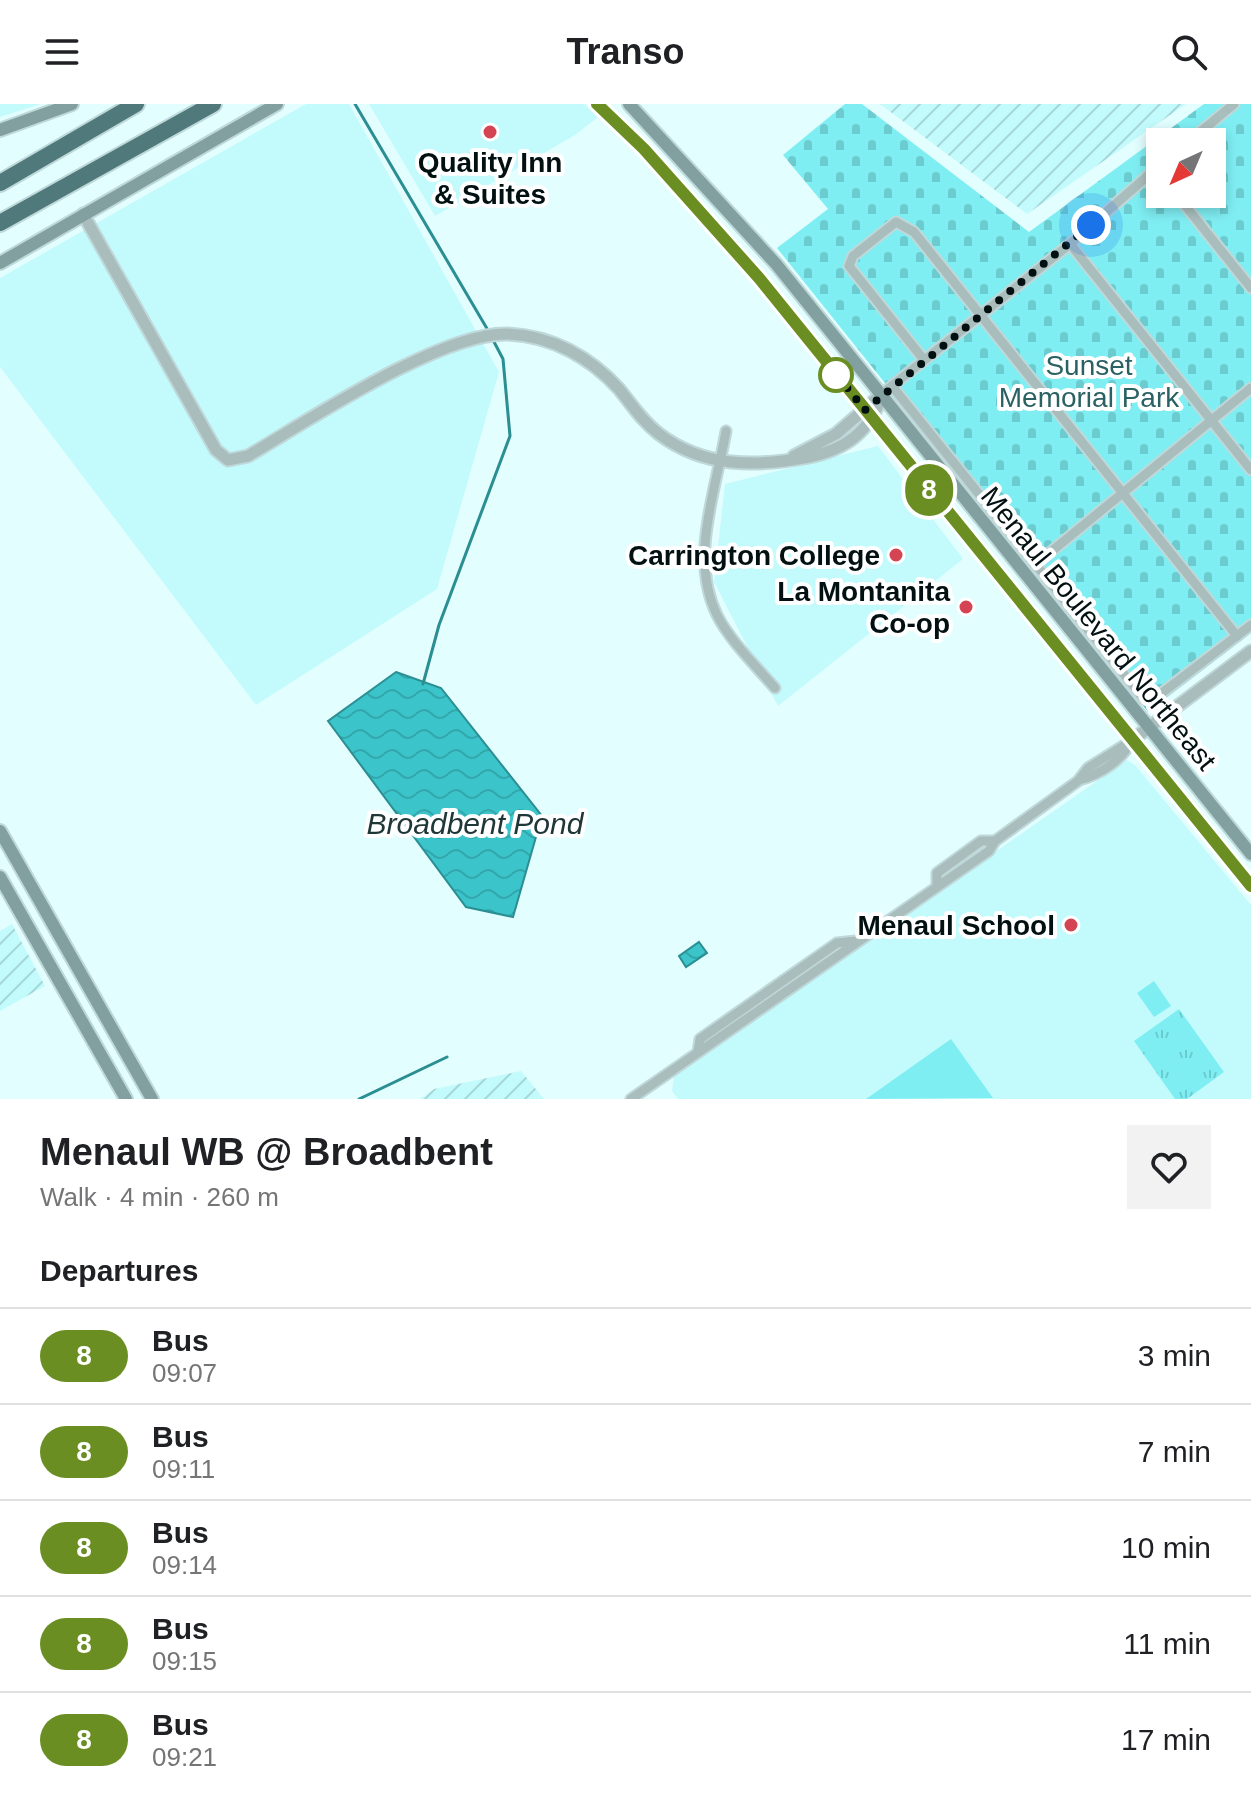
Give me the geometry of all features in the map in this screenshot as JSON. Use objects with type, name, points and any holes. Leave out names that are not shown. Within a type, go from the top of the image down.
[{"type":"highway","points":[[0,183],[136,104]]},
{"type":"highway","points":[[0,223],[213,104]]},
{"type":"main road","points":[[0,130],[72,104]]},
{"type":"main road","points":[[0,263],[277,104]]},
{"type":"main road","name":"Menaul Boulevard Northeast","points":[[597,104],[644,149],[759,278],[1251,886]]},
{"type":"main road","name":"Menaul Boulevard Northeast","points":[[629,104],[887,390],[1148,728],[1251,854]]},
{"type":"main road","points":[[0,831],[152,1099]]},
{"type":"main road","points":[[0,877],[126,1099]]},
{"type":"street","points":[[1205,128],[1234,104]]},
{"type":"street","points":[[791,458],[836,434],[1146,180]]},
{"type":"street","points":[[1187,208],[1251,287]]},
{"type":"street","points":[[83,214],[216,450],[228,460],[248,456],[442,348],[475,338],[507,334],[550,342],[581,356],[610,379],[657,433],[680,448],[721,462],[751,464],[831,450],[874,421],[887,390]]},
{"type":"street","points":[[924,360],[849,266],[853,256],[896,222],[905,223],[1237,636]]},
{"type":"street","points":[[1070,244],[1251,470]]},
{"type":"street","points":[[1036,564],[1251,388]]},
{"type":"street","points":[[887,390],[1149,701],[1251,625]]},
{"type":"street","points":[[726,431],[707,535],[704,573],[718,616],[775,688]]},
{"type":"street","points":[[631,1099],[698,1052],[700,1039],[724,1021],[837,943],[856,941],[937,885],[937,873],[981,841],[995,841],[1078,781],[1096,763],[1131,741],[1251,651]]},
{"type":"shaded area","points":[[0,104],[41,104],[0,117]]},
{"type":"shaded area","points":[[306,104],[349,104],[499,372],[437,589],[256,705],[0,367],[0,278]]},
{"type":"shaded area","points":[[369,104],[584,104],[598,117],[575,135],[435,216]]},
{"type":"shaded area","points":[[880,104],[1186,104],[1151,128],[1146,128],[1146,132],[1027,214]]},
{"type":"shaded area","points":[[878,446],[963,559],[778,706],[714,582],[725,484]]},
{"type":"shaded area","name":"Menaul School","points":[[1127,760],[1135,765],[1251,905],[1251,1099],[678,1099],[672,1091],[674,1076]]},
{"type":"shaded area","points":[[12,924],[45,986],[0,1011],[0,931]]},
{"type":"shaded area","points":[[521,1071],[544,1099],[420,1099],[434,1089]]},
{"type":"green space","name":"Sunset Memorial Park","points":[[845,104],[862,104],[1029,232],[1146,146],[1146,208],[1226,208],[1226,128],[1171,128],[1204,104],[1251,104],[1251,633],[1148,712],[777,248],[828,209],[783,155]]},
{"type":"green space","points":[[1154,981],[1171,1006],[1154,1017],[1137,993]]},
{"type":"green space","points":[[1179,1009],[1224,1072],[1187,1099],[1175,1099],[1134,1041]]},
{"type":"green space","points":[[951,1039],[993,1098],[866,1099]]},
{"type":"water","name":"Broadbent Pond","points":[[396,672],[441,688],[542,816],[513,917],[466,907],[328,721]]},
{"type":"water","points":[[699,942],[707,953],[686,967],[679,956]]},
{"type":"waterway","points":[[355,104],[489,332]]},
{"type":"waterway","points":[[423,684],[439,625],[510,436],[503,359],[492,338]]},
{"type":"waterway","points":[[359,1099],[447,1057]]},
{"type":"bus line","name":"8","points":[[597,104],[644,149],[759,278],[1048,639],[1251,886]]},
{"type":"place","name":"Quality Inn & Suites","points":[[490,132]]},
{"type":"place","name":"Carrington College","points":[[896,555]]},
{"type":"place","name":"La Montanita Co-op","points":[[966,607]]},
{"type":"place","name":"Menaul School","points":[[1071,925]]},
{"type":"route","points":[[836,375],[833,370],[865,410],[1091,225]]}]
